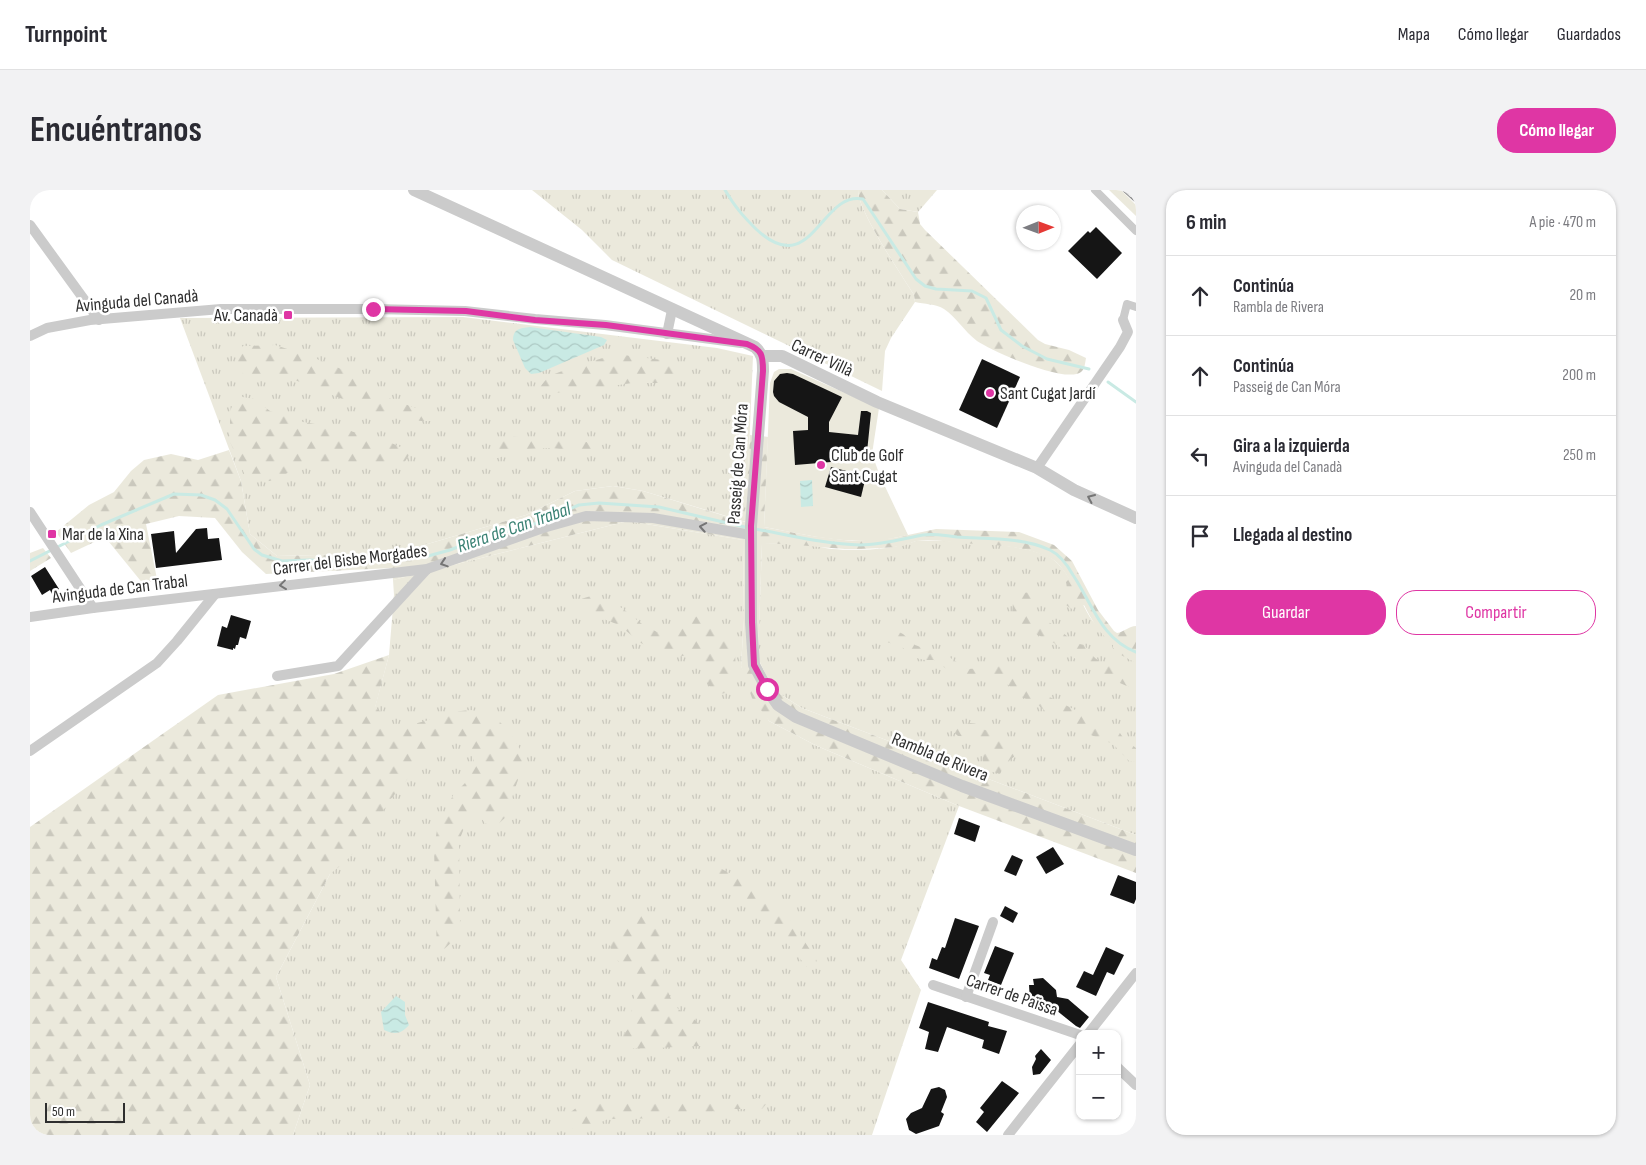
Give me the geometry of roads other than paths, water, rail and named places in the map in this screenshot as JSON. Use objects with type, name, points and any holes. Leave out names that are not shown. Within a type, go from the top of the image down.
[{"type":"street","name":"Carrer Villà","points":[[414,190],[755,347],[762,356],[782,356],[877,402],[1037,468],[1074,490],[1136,518]]},
{"type":"street","points":[[1095,190],[1136,231]]},
{"type":"street","points":[[30,225],[99,320]]},
{"type":"street","points":[[1037,468],[1120,347],[1128,332],[1123,320],[1127,304],[1136,307]]},
{"type":"street","name":"Avinguda del Canadà","points":[[30,336],[47,328],[99,320],[221,309],[466,311],[747,344]]},
{"type":"street","points":[[667,334],[672,310]]},
{"type":"street","name":"Passeig de Can Móra","points":[[754,665],[751,531],[763,371],[762,356]]},
{"type":"street","points":[[30,512],[93,608]]},
{"type":"street","name":"Carrer del Bisbe Morgades","points":[[215,594],[427,569],[543,528],[586,516],[653,518],[751,531]]},
{"type":"street","points":[[277,676],[338,666],[427,569]]},
{"type":"street","points":[[30,751],[157,663],[215,594]]},
{"type":"street","name":"Avinguda de Can Trabal","points":[[30,617],[215,594]]},
{"type":"street","name":"Rambla de Rivera","points":[[754,665],[767,689],[778,704],[796,717],[962,786],[1136,850]]},
{"type":"street","points":[[966,996],[993,922]]},
{"type":"street","points":[[1091,1030],[1136,973]]},
{"type":"street","name":"Carrer de Païssa","points":[[933,985],[1076,1034]]},
{"type":"street","points":[[1008,1135],[1076,1049]]},
{"type":"street","points":[[1121,1071],[1136,1086]]},
{"type":"water","points":[[530,327],[601,337],[607,340],[604,345],[539,373],[531,374],[525,368],[513,340],[516,331]]},
{"type":"water","points":[[812,480],[813,506],[801,507],[800,481]]},
{"type":"water","points":[[396,996],[405,1002],[405,1015],[409,1025],[400,1032],[391,1033],[384,1030],[381,1012]]},
{"type":"waterway","points":[[725,190],[739,211],[756,229],[775,243],[790,245],[803,240],[836,207],[849,200],[863,199],[916,279],[925,286],[936,289],[972,291],[986,298],[1001,330],[1022,346],[1047,359],[1089,369]]},
{"type":"waterway","points":[[1108,382],[1136,402]]},
{"type":"waterway","name":"Riera de Can Trabal","points":[[30,561],[101,525],[174,494],[201,495],[215,500],[227,509],[254,549],[262,555],[282,561],[350,562],[395,557],[428,556],[481,538],[527,527],[579,505],[599,503],[659,507],[749,528]]},
{"type":"waterway","name":"Riera de Can Trabal","points":[[755,529],[820,541],[860,545],[892,542],[931,534],[1005,539],[1039,546],[1054,552],[1063,561],[1106,629],[1124,646],[1136,652]]},
{"type":"railway","points":[[1125,190],[1136,200]]},
{"type":"place","name":"Av. Canadà","points":[[288,315]]},
{"type":"place","name":"Sant Cugat Jardí","points":[[990,393]]},
{"type":"place","name":"Club de Golf Sant Cugat","points":[[821,465]]},
{"type":"place","name":"Mar de la Xina","points":[[52,534]]}]
